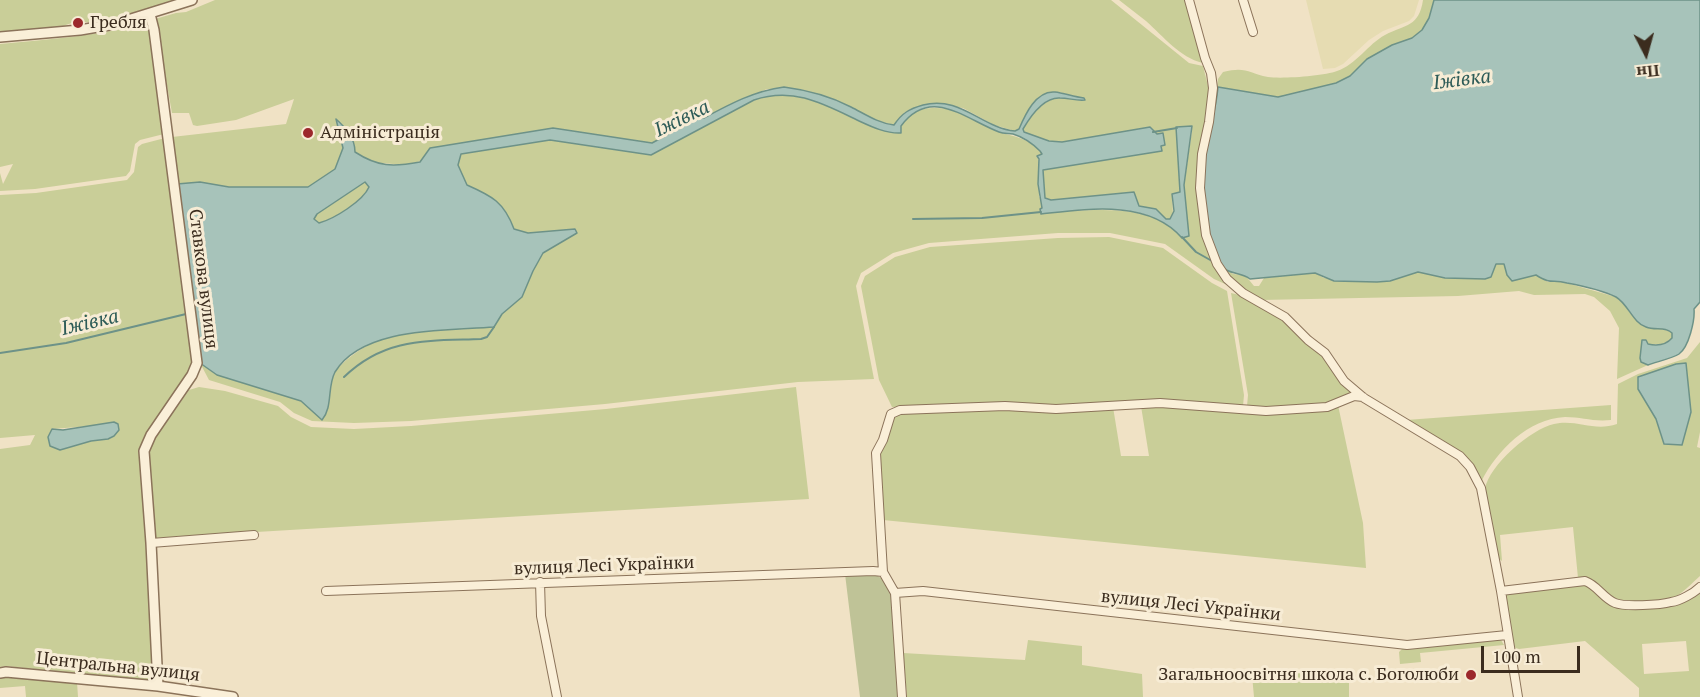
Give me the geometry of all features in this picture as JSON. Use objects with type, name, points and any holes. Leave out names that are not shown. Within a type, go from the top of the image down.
[{"type":"street","points":[[0,38],[80,30],[114,24],[192,0]]},
{"type":"street","points":[[1189,0],[1211,73],[1213,88],[1202,154],[1200,188],[1206,235],[1217,264],[1227,279],[1243,293],[1285,317],[1325,353],[1344,381],[1364,398],[1460,456],[1470,467],[1481,488],[1518,697]]},
{"type":"street","points":[[1243,0],[1252,32]]},
{"type":"street","name":"Ставкова вулиця","points":[[150,14],[154,30],[196,363],[192,375],[151,435],[144,451],[151,543],[157,682]]},
{"type":"street","points":[[902,697],[895,593],[883,572],[876,453],[883,440],[891,414],[900,410],[1005,406],[1056,409],[1160,403],[1266,411],[1298,410],[1326,407],[1354,396],[1364,398]]},
{"type":"street","points":[[151,543],[254,535]]},
{"type":"street","name":"вулиця Лесі Українки","points":[[326,591],[883,572]]},
{"type":"street","points":[[1501,591],[1585,581],[1592,583],[1613,603],[1623,604],[1672,602],[1700,587]]},
{"type":"street","points":[[540,582],[542,616],[556,697]]},
{"type":"street","name":"вулиця Лесі Українки","points":[[895,593],[935,593],[1407,645],[1507,635]]},
{"type":"street","name":"Центральна вулиця","points":[[0,673],[157,682],[233,697]]},
{"type":"shaded area","points":[[1306,0],[1419,0],[1414,16],[1409,21],[1383,31],[1369,40],[1343,64],[1335,68],[1323,69]]},
{"type":"green space","points":[[0,0],[176,0],[96,22],[0,32]]},
{"type":"green space","points":[[215,0],[1111,0],[1189,63],[1203,66],[1209,90],[1203,235],[1234,288],[1214,279],[1165,244],[1110,233],[1058,233],[929,243],[893,253],[861,273],[856,286],[874,379],[798,382],[605,404],[411,421],[354,423],[312,421],[294,413],[280,402],[209,380],[200,363],[172,137],[286,124],[294,99],[236,120],[197,126],[193,125],[189,113],[172,113],[155,19],[186,12]],"holes":[[[767,89],[798,89],[828,97],[875,120],[894,125],[905,112],[928,104],[963,108],[994,125],[1015,131],[1019,129],[1032,105],[1048,93],[1055,92],[1084,98],[1085,100],[1060,98],[1048,101],[1034,114],[1023,129],[1024,132],[1049,141],[1062,142],[1150,127],[1164,145],[1161,145],[1162,151],[1043,170],[1045,198],[1051,200],[1134,192],[1139,206],[1156,209],[1166,219],[1170,219],[1173,215],[1172,194],[1180,192],[1176,127],[1192,131],[1184,185],[1182,238],[1164,223],[1143,214],[1074,210],[1039,197],[1040,170],[1037,156],[1042,154],[1038,149],[1024,140],[1000,132],[959,112],[939,108],[927,109],[914,113],[901,126],[872,127],[823,103],[795,96],[771,94],[754,100],[651,155],[550,140],[461,154],[440,171],[469,329],[429,330],[403,334],[377,341],[359,351],[319,386],[322,419],[301,401],[217,375],[200,182],[229,187],[308,187],[335,169],[343,148],[337,121],[354,152],[370,162],[405,165],[553,128],[652,143],[700,117],[704,118]]]},
{"type":"green space","points":[[1119,0],[1185,0],[1203,63],[1179,51]]},
{"type":"green space","points":[[1423,0],[1434,0],[1429,18],[1422,30],[1412,38],[1392,45],[1367,59],[1350,76],[1336,83],[1278,97],[1218,87],[1208,234],[1213,123],[1218,79],[1223,72],[1242,70],[1268,77],[1283,78],[1313,76],[1337,71],[1350,64],[1385,35],[1415,20]]},
{"type":"green space","points":[[148,22],[164,134],[140,140],[135,144],[130,171],[126,176],[35,189],[0,191],[0,173],[3,184],[13,164],[0,167],[0,44],[93,34]]},
{"type":"green space","points":[[165,138],[192,362],[189,373],[147,432],[140,450],[154,681],[0,667],[0,449],[30,445],[35,435],[0,438],[0,195],[36,193],[127,180],[134,172],[138,147]],"holes":[[[118,424],[118,430],[108,439],[91,441],[60,450],[52,429]]]},
{"type":"green space","points":[[365,182],[369,187],[366,192],[347,209],[319,223],[314,219],[317,214]]},
{"type":"green space","points":[[1109,237],[1163,248],[1227,291],[1244,395],[1243,406],[892,407],[879,380],[861,286],[865,276],[895,257],[930,247],[1058,238]]},
{"type":"green space","points":[[1219,263],[1233,274],[1245,275],[1254,286],[1259,286],[1264,278],[1315,273],[1324,278],[1390,281],[1418,272],[1445,278],[1500,263],[1504,264],[1507,275],[1519,279],[1536,275],[1548,282],[1563,282],[1616,297],[1640,323],[1647,327],[1669,331],[1672,333],[1672,338],[1663,344],[1648,344],[1641,362],[1648,365],[1617,379],[1619,328],[1610,311],[1594,297],[1585,294],[1534,295],[1519,291],[1458,296],[1261,300],[1237,284]]},
{"type":"green space","points":[[1231,293],[1256,302],[1292,325],[1327,358],[1354,393],[1326,405],[1266,408],[1247,406],[1248,395]]},
{"type":"green space","points":[[1700,342],[1700,432],[1697,447],[1700,448],[1700,576],[1675,597],[1654,600],[1619,600],[1590,580],[1578,578],[1573,527],[1500,535],[1502,561],[1497,557],[1487,511],[1485,489],[1494,469],[1512,449],[1534,433],[1554,424],[1570,423],[1601,427],[1617,424],[1618,384],[1638,374],[1687,358]],"holes":[[[1686,363],[1691,412],[1664,444],[1656,419],[1638,389],[1639,377],[1676,364]]]},
{"type":"green space","points":[[199,387],[225,391],[278,406],[291,417],[311,427],[354,429],[606,409],[796,387],[809,499],[156,538],[149,453],[156,437],[189,390]]},
{"type":"green space","points":[[1338,405],[1363,523],[1366,568],[883,520],[878,454],[892,416],[900,412],[1113,407],[1121,456],[1149,456],[1141,406],[1244,411]]},
{"type":"green space","points":[[1611,405],[1611,420],[1565,417],[1551,419],[1526,430],[1505,448],[1481,482],[1472,465],[1406,420]]},
{"type":"green space","points":[[845,574],[879,576],[893,595],[899,697],[860,697]]},
{"type":"green space","points":[[1576,583],[1591,585],[1612,605],[1673,605],[1700,590],[1700,697],[1639,697],[1639,688],[1585,641],[1519,649],[1513,647],[1505,593]],"holes":[[[1686,641],[1689,671],[1644,674],[1642,644]]]},
{"type":"green space","points":[[1028,640],[1082,646],[1082,665],[1142,674],[1143,697],[907,697],[903,653],[1025,660]]},
{"type":"green space","points":[[1501,640],[1504,645],[1420,653],[1421,662],[1400,664],[1399,652],[1402,649]]},
{"type":"green space","points":[[1349,671],[1349,697],[1254,697],[1252,675]]},
{"type":"green space","points":[[6,675],[77,682],[78,697],[26,697],[25,686],[0,688],[0,677]]},
{"type":"water","points":[[1434,0],[1700,0],[1700,302],[1694,309],[1688,340],[1679,354],[1648,365],[1641,362],[1642,340],[1646,340],[1648,344],[1661,344],[1672,338],[1672,333],[1641,325],[1620,300],[1599,290],[1549,281],[1536,275],[1512,281],[1507,275],[1504,264],[1496,264],[1491,277],[1485,279],[1445,278],[1418,272],[1390,281],[1377,282],[1334,281],[1315,273],[1250,279],[1225,269],[1218,262],[1206,225],[1203,181],[1206,147],[1218,87],[1278,97],[1336,83],[1350,76],[1367,59],[1392,45],[1412,38],[1422,30],[1429,18]]},
{"type":"water","points":[[784,87],[818,94],[888,124],[894,125],[903,114],[910,110],[936,103],[960,108],[1003,129],[1015,131],[1019,129],[1032,104],[1048,92],[1084,98],[1085,100],[1060,98],[1048,101],[1034,114],[1023,129],[1024,132],[1049,141],[1062,142],[1150,127],[1157,134],[1163,133],[1165,145],[1161,146],[1162,151],[1043,170],[1045,198],[1051,200],[1134,192],[1139,206],[1156,209],[1166,219],[1170,219],[1174,211],[1172,194],[1180,192],[1176,127],[1192,126],[1184,185],[1189,236],[1182,238],[1168,226],[1152,217],[1135,212],[1097,209],[1041,214],[1037,156],[1042,154],[1040,151],[1020,137],[999,132],[948,109],[924,108],[912,114],[901,126],[901,133],[895,133],[873,127],[807,99],[782,95],[768,96],[754,100],[651,155],[550,140],[461,154],[458,165],[467,185],[496,201],[506,212],[514,229],[528,233],[575,229],[577,233],[543,253],[522,297],[502,314],[494,327],[408,334],[365,346],[348,357],[335,372],[328,409],[322,420],[301,401],[217,375],[200,363],[177,184],[200,182],[229,187],[308,187],[335,169],[343,148],[336,119],[349,134],[355,152],[371,161],[402,165],[420,162],[430,148],[553,128],[652,143],[700,117],[704,118],[742,99]],"holes":[[[365,182],[369,187],[361,198],[340,214],[319,223],[314,219],[317,214]]]},
{"type":"water","points":[[1686,363],[1691,412],[1682,445],[1664,444],[1656,419],[1638,389],[1638,377],[1676,364]]},
{"type":"water","points":[[114,422],[118,424],[119,430],[108,439],[91,441],[60,450],[50,446],[48,437],[52,429],[63,430]]},
{"type":"waterway","name":"Іжівка","points":[[1153,132],[1177,128]]},
{"type":"waterway","points":[[913,219],[982,218],[1041,212]]},
{"type":"waterway","points":[[1182,237],[1196,252],[1212,261]]},
{"type":"waterway","name":"Іжівка","points":[[0,353],[66,343],[186,314]]},
{"type":"waterway","points":[[344,377],[375,354],[391,348],[425,341],[481,339],[487,337],[494,327]]},
{"type":"place","name":"Гребля","points":[[78,23]]},
{"type":"place","name":"Адміністрація","points":[[308,133]]},
{"type":"place","name":"Загальноосвітня школа с. Боголюби","points":[[1471,675]]}]
